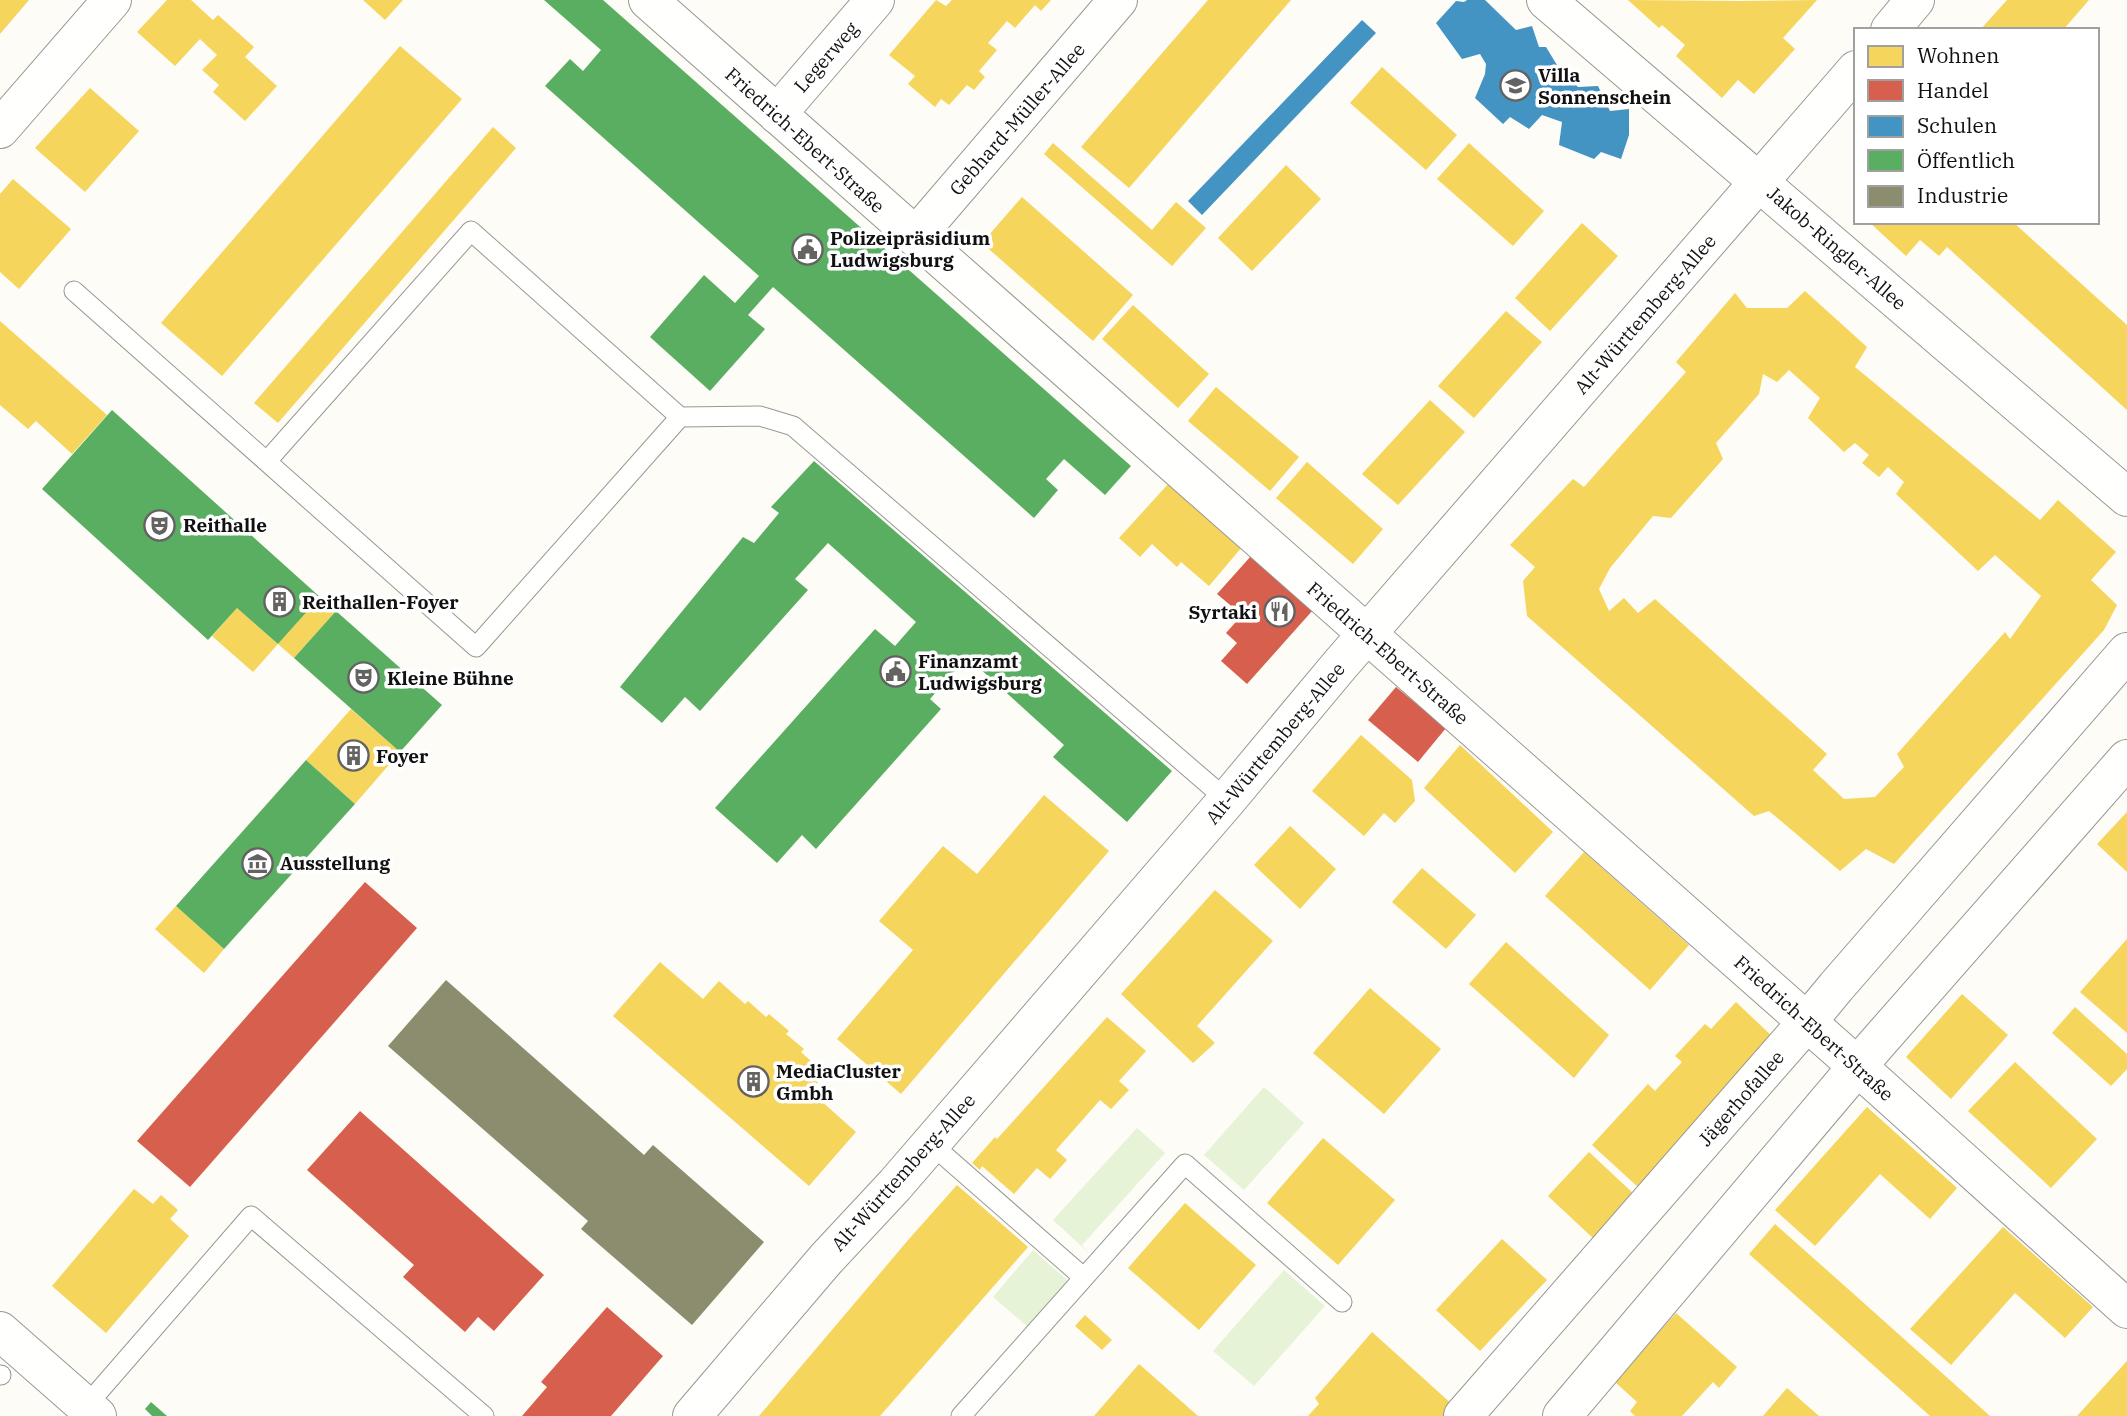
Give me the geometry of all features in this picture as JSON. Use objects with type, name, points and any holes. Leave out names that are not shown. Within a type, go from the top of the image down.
[{"type":"street","points":[[0,129],[112,0]]},
{"type":"street","name":"Friedrich-Ebert-Straße","points":[[648,0],[1857,1066],[2127,1309]]},
{"type":"street","name":"Legerweg","points":[[777,114],[875,0]]},
{"type":"street","name":"Gebhard-Müller-Allee","points":[[915,237],[1118,0]]},
{"type":"street","name":"Jakob-Ringler-Allee","points":[[1546,0],[2127,497]]},
{"type":"street","points":[[1892,28],[1915,0]]},
{"type":"street","name":"Alt-Württemberg-Allee","points":[[692,1416],[826,1259],[895,1185],[1367,634],[1854,72]]},
{"type":"street","name":"Jägerhofallee","points":[[1463,1416],[2127,652]]},
{"type":"street","points":[[1562,1416],[1857,1066],[2127,759]]},
{"type":"street","points":[[0,1331],[92,1411]]},
{"type":"lane","points":[[267,461],[471,231],[680,417],[760,416],[793,426],[1227,800]]},
{"type":"lane","points":[[74,291],[476,647],[680,417]]},
{"type":"lane","points":[[930,1143],[1083,1277]]},
{"type":"lane","points":[[961,1416],[1185,1164],[1342,1302]]},
{"type":"lane","points":[[92,1411],[251,1216],[484,1416]]},
{"type":"green space","points":[[1264,1087],[1304,1123],[1244,1190],[1204,1155]]},
{"type":"green space","points":[[1137,1128],[1165,1153],[1082,1245],[1089,1253],[1053,1220]]},
{"type":"green space","points":[[1033,1250],[1068,1281],[1028,1327],[993,1297]]},
{"type":"green space","points":[[1284,1270],[1325,1306],[1254,1386],[1213,1351]]},
{"type":"building: Wohnen","points":[[0,0],[29,0],[0,34]]},
{"type":"building: Wohnen","points":[[167,0],[191,0],[213,20],[218,15],[254,47],[245,57],[277,86],[245,121],[213,92],[219,85],[202,70],[217,55],[200,39],[175,66],[137,32]]},
{"type":"building: Wohnen","points":[[363,0],[403,0],[385,20]]},
{"type":"building: Wohnen","points":[[936,0],[946,6],[952,0],[1051,0],[1041,11],[1035,5],[1015,28],[1007,21],[988,43],[997,50],[979,71],[985,77],[974,90],[967,85],[949,105],[941,99],[935,107],[908,84],[915,76],[889,55]]},
{"type":"building: Wohnen","points":[[1208,0],[1291,0],[1129,188],[1081,147]]},
{"type":"building: Wohnen","points":[[1628,0],[1817,0],[1783,38],[1795,49],[1754,94],[1738,80],[1722,98],[1676,56],[1685,45],[1662,25],[1659,28]]},
{"type":"building: Wohnen","points":[[2007,0],[2089,0],[2065,28],[1982,28]]},
{"type":"building: Wohnen","points":[[400,46],[462,99],[222,376],[161,323]]},
{"type":"building: Wohnen","points":[[1382,67],[1457,135],[1426,170],[1350,103]]},
{"type":"building: Wohnen","points":[[90,88],[139,131],[85,192],[35,148]]},
{"type":"building: Wohnen","points":[[493,127],[516,148],[278,423],[254,403]]},
{"type":"building: Wohnen","points":[[1053,143],[1152,230],[1176,202],[1206,228],[1172,266],[1044,154]]},
{"type":"building: Wohnen","points":[[1469,143],[1544,211],[1513,246],[1437,179]]},
{"type":"building: Wohnen","points":[[1286,165],[1321,199],[1252,271],[1218,238]]},
{"type":"building: Wohnen","points":[[13,179],[71,229],[19,289],[0,272],[0,194]]},
{"type":"building: Wohnen","points":[[1022,197],[1133,295],[1093,341],[982,243]]},
{"type":"building: Wohnen","points":[[1582,223],[1618,256],[1550,331],[1515,298]]},
{"type":"building: Wohnen","points":[[1871,224],[2015,224],[2127,325],[2127,410],[1947,247],[1939,256],[1920,240],[1906,256]]},
{"type":"building: Wohnen","points":[[1805,291],[1867,347],[1855,367],[2040,520],[2058,500],[2116,552],[2091,580],[2117,605],[2104,630],[1894,864],[1866,849],[1840,871],[1769,811],[1754,816],[1527,616],[1523,581],[1535,567],[1510,545],[1573,479],[1584,487],[1686,372],[1676,362],[1735,293],[1747,308],[1787,308]],"holes":[[[1789,370],[1820,398],[1808,418],[1844,452],[1855,443],[1869,455],[1862,463],[1879,477],[1888,467],[1904,482],[1896,494],[1978,571],[1995,555],[2041,596],[2010,639],[2005,632],[1897,754],[1904,767],[1875,797],[1844,799],[1813,770],[1827,754],[1655,599],[1638,613],[1624,598],[1609,611],[1599,589],[1610,568],[1653,516],[1671,518],[1723,459],[1716,443],[1759,394],[1763,374],[1777,382]]]},
{"type":"building: Wohnen","points":[[1133,305],[1209,374],[1178,408],[1102,339]]},
{"type":"building: Wohnen","points":[[1506,311],[1542,342],[1474,418],[1438,386]]},
{"type":"building: Wohnen","points":[[0,321],[107,415],[72,454],[36,421],[28,429],[0,405]]},
{"type":"building: Wohnen","points":[[1216,387],[1299,457],[1270,491],[1188,421]]},
{"type":"building: Wohnen","points":[[1430,400],[1465,432],[1398,505],[1362,474]]},
{"type":"building: Wohnen","points":[[1307,462],[1383,529],[1353,564],[1276,498]]},
{"type":"building: Wohnen","points":[[1169,483],[1242,547],[1209,586],[1181,562],[1177,567],[1152,544],[1140,557],[1119,538]]},
{"type":"building: Wohnen","points":[[320,597],[336,611],[294,658],[278,644]]},
{"type":"building: Wohnen","points":[[237,608],[278,644],[253,672],[212,636]]},
{"type":"building: Wohnen","name":"Foyer","points":[[351,709],[400,752],[355,804],[306,760]]},
{"type":"building: Wohnen","points":[[1361,735],[1412,780],[1415,801],[1395,823],[1384,813],[1364,836],[1312,791]]},
{"type":"building: Wohnen","points":[[1460,745],[1553,832],[1515,873],[1424,788]]},
{"type":"building: Wohnen","points":[[1044,795],[1109,851],[901,1094],[837,1039],[913,950],[879,921],[943,846],[977,874]]},
{"type":"building: Wohnen","points":[[2127,812],[2127,872],[2097,844]]},
{"type":"building: Wohnen","points":[[1290,826],[1336,869],[1300,909],[1254,865]]},
{"type":"building: Wohnen","points":[[1584,852],[1689,945],[1650,990],[1545,896]]},
{"type":"building: Wohnen","points":[[1422,868],[1476,915],[1446,949],[1392,902]]},
{"type":"building: Wohnen","points":[[1215,890],[1273,941],[1197,1026],[1215,1043],[1193,1063],[1121,994]]},
{"type":"building: Wohnen","points":[[176,906],[224,949],[204,973],[155,929]]},
{"type":"building: Wohnen","points":[[2127,939],[2127,1033],[2080,992]]},
{"type":"building: Wohnen","points":[[1506,942],[1609,1035],[1574,1078],[1469,984]]},
{"type":"building: Wohnen","name":"MediaCluster Gmbh","points":[[660,962],[703,999],[719,981],[745,1004],[748,1001],[766,1017],[769,1014],[789,1031],[786,1034],[804,1049],[801,1052],[825,1074],[810,1091],[856,1132],[809,1186],[613,1016]]},
{"type":"building: Wohnen","points":[[1370,988],[1441,1049],[1384,1114],[1313,1053]]},
{"type":"building: Wohnen","points":[[1962,994],[2008,1035],[1951,1099],[1906,1057]]},
{"type":"building: Wohnen","points":[[1736,1002],[1775,1039],[1639,1188],[1592,1145],[1648,1084],[1655,1091],[1682,1062],[1675,1056],[1705,1024],[1711,1029]]},
{"type":"building: Wohnen","points":[[2075,1007],[2127,1054],[2127,1069],[2111,1086],[2052,1033]]},
{"type":"building: Wohnen","points":[[1107,1017],[1146,1051],[1119,1081],[1129,1090],[1111,1109],[1100,1100],[1056,1150],[1067,1160],[1050,1179],[1037,1168],[1014,1194],[982,1166],[980,1170],[972,1163]]},
{"type":"building: Wohnen","points":[[2015,1062],[2097,1139],[2051,1188],[1968,1111]]},
{"type":"building: Wohnen","points":[[1867,1107],[1957,1188],[1930,1219],[1880,1174],[1815,1246],[1775,1210]]},
{"type":"building: Wohnen","points":[[1323,1138],[1395,1200],[1338,1265],[1267,1203]]},
{"type":"building: Wohnen","points":[[1589,1152],[1636,1196],[1595,1240],[1548,1196]]},
{"type":"building: Wohnen","points":[[957,1185],[1028,1247],[880,1416],[759,1416],[909,1239]]},
{"type":"building: Wohnen","points":[[134,1189],[153,1204],[161,1195],[178,1210],[170,1219],[189,1236],[106,1333],[52,1286]]},
{"type":"building: Wohnen","points":[[1185,1203],[1256,1265],[1199,1330],[1128,1268]]},
{"type":"building: Wohnen","points":[[1775,1224],[1990,1416],[1930,1416],[1749,1254]]},
{"type":"building: Wohnen","points":[[2003,1227],[2093,1307],[2065,1338],[2015,1293],[1951,1365],[1910,1329]]},
{"type":"building: Wohnen","points":[[1502,1239],[1547,1280],[1480,1351],[1436,1310]]},
{"type":"building: Wohnen","points":[[1676,1313],[1737,1367],[1719,1388],[1713,1382],[1682,1416],[1635,1416],[1630,1411],[1637,1402],[1614,1381]]},
{"type":"building: Wohnen","points":[[1085,1315],[1112,1340],[1102,1350],[1075,1326]]},
{"type":"building: Wohnen","points":[[1372,1332],[1454,1406],[1445,1416],[1308,1416],[1319,1404],[1315,1398]]},
{"type":"building: Wohnen","points":[[2127,1361],[2127,1416],[2077,1416]]},
{"type":"building: Wohnen","points":[[1139,1364],[1155,1378],[1198,1416],[1094,1416]]},
{"type":"building: Wohnen","points":[[1787,1388],[1819,1416],[1763,1416]]},
{"type":"building: Handel","points":[[1251,556],[1313,610],[1247,684],[1221,661],[1237,643],[1226,633],[1242,615],[1217,594]]},
{"type":"building: Handel","points":[[1396,687],[1446,728],[1418,762],[1368,720]]},
{"type":"building: Handel","points":[[365,882],[417,928],[190,1187],[137,1141]]},
{"type":"building: Handel","points":[[360,1111],[544,1275],[494,1331],[478,1317],[465,1332],[403,1277],[414,1265],[307,1170]]},
{"type":"building: Handel","points":[[607,1307],[663,1356],[611,1416],[522,1416],[547,1387],[541,1382]]},
{"type":"building: Schulen","points":[[1485,0],[1516,30],[1532,26],[1539,47],[1546,47],[1557,65],[1578,87],[1598,86],[1610,111],[1629,109],[1629,135],[1621,159],[1601,152],[1594,159],[1559,145],[1562,122],[1542,115],[1529,129],[1510,117],[1503,124],[1475,98],[1485,74],[1486,64],[1480,54],[1462,59],[1436,23],[1456,1]]},
{"type":"building: Schulen","points":[[1362,20],[1376,33],[1202,215],[1188,201]]},
{"type":"building: Öffentlich","name":"Polizeipräsidium Ludwigsburg","points":[[544,0],[603,0],[1131,466],[1105,495],[1064,459],[1046,479],[1058,490],[1034,518],[773,287],[748,315],[765,329],[710,391],[650,337],[704,275],[735,303],[759,276],[545,86],[570,59],[583,71],[601,50]]},
{"type":"building: Öffentlich","name":"Reithalle","points":[[112,410],[320,597],[278,644],[237,608],[208,640],[42,489]]},
{"type":"building: Öffentlich","name":"Finanzamt Ludwigsburg","points":[[814,461],[1172,771],[1127,822],[1053,757],[1064,745],[967,657],[930,699],[941,709],[816,849],[802,835],[777,863],[715,808],[875,629],[895,646],[916,622],[828,543],[795,579],[808,590],[700,711],[685,697],[662,723],[620,687],[743,537],[754,543],[779,513],[771,507]]},
{"type":"building: Öffentlich","name":"Kleine Bühne","points":[[336,611],[442,705],[400,752],[294,658]]},
{"type":"building: Öffentlich","name":"Ausstellung","points":[[306,760],[355,804],[224,949],[176,906]]},
{"type":"building: Öffentlich","points":[[151,1402],[167,1416],[152,1416],[145,1409]]},
{"type":"building: Industrie","points":[[446,980],[644,1155],[653,1145],[764,1242],[692,1325],[581,1229],[588,1221],[388,1046]]},
{"type":"place","name":"Villa Sonnenschein","points":[[1515,86]]},
{"type":"place","name":"Polizeipräsidium Ludwigsburg","points":[[807,249]]},
{"type":"place","name":"Reithalle","points":[[160,525]]},
{"type":"place","name":"Reithallen-Foyer","points":[[279,602]]},
{"type":"place","name":"Syrtaki","points":[[1280,612]]},
{"type":"place","name":"Finanzamt Ludwigsburg","points":[[895,672]]},
{"type":"place","name":"Kleine Bühne","points":[[364,678]]},
{"type":"place","name":"Foyer","points":[[353,756]]},
{"type":"place","name":"Ausstellung","points":[[257,863]]},
{"type":"place","name":"MediaCluster Gmbh","points":[[753,1082]]}]
